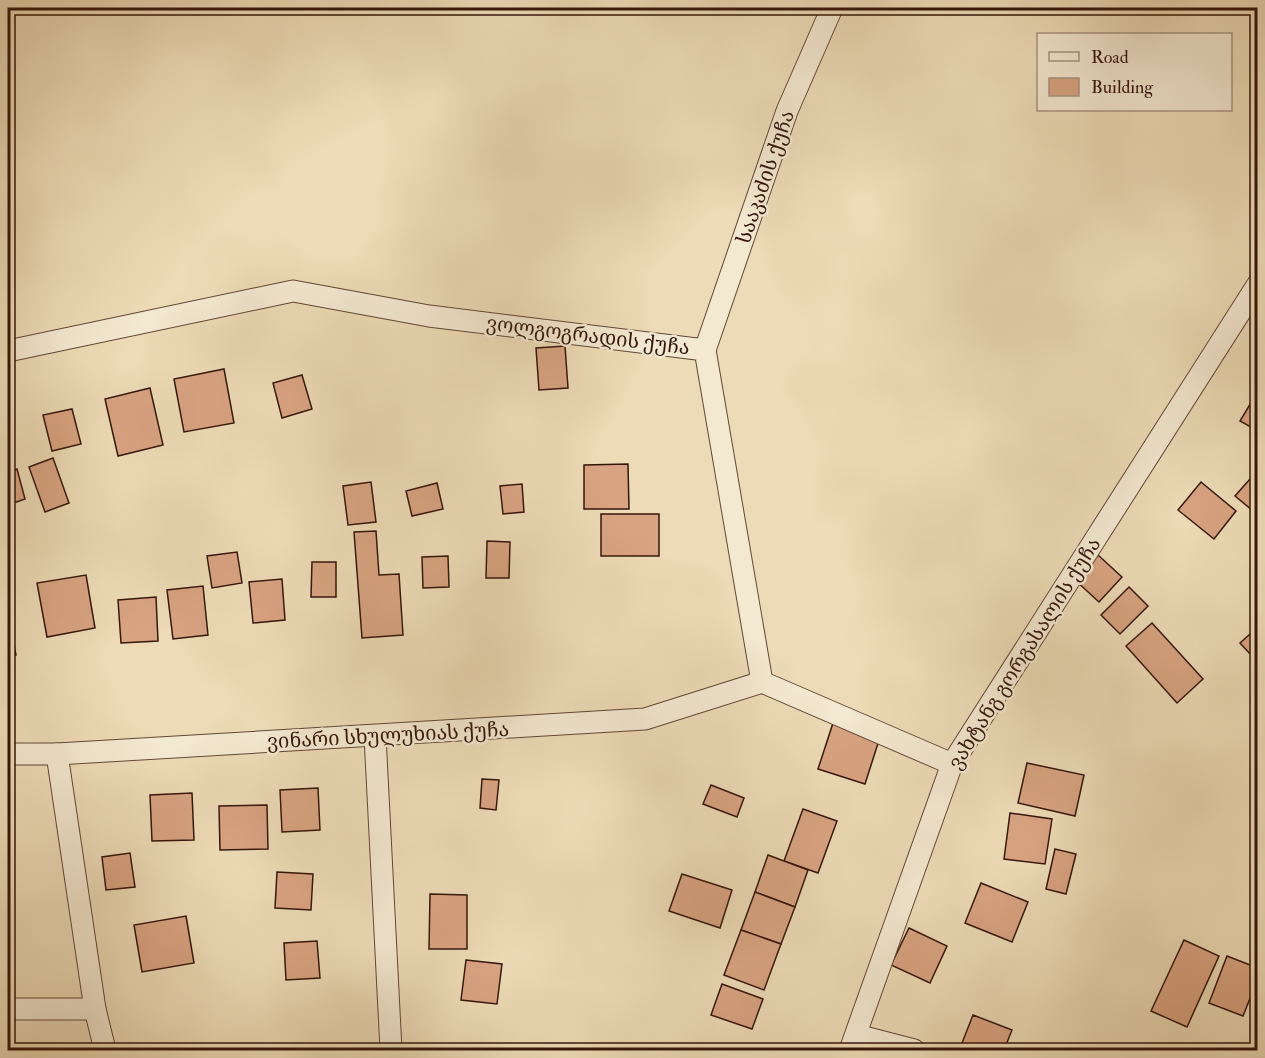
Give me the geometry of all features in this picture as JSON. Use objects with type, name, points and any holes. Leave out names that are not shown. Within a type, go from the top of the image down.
[{"type":"street","name":"სააკაძის ქუჩა","points":[[705,350],[787,111],[832,8]]},
{"type":"street","name":"ვახტანგ გორგასალის ქუჩა","points":[[853,1043],[952,764],[1257,284]]},
{"type":"street","name":"ვოლგოგრადის ქუჩა","points":[[8,351],[293,291],[429,316],[705,350],[762,682]]},
{"type":"street","points":[[762,682],[952,764]]},
{"type":"street","name":"ვინარი სხულუხიას ქუჩა","points":[[8,754],[57,754],[645,719],[762,682]]},
{"type":"street","points":[[375,736],[391,1050]]},
{"type":"street","points":[[57,754],[94,1009],[105,1050]]},
{"type":"street","points":[[8,1009],[94,1009]]},
{"type":"street","points":[[853,1043],[914,1050]]},
{"type":"building","points":[[565,346],[568,388],[539,390],[536,348]]},
{"type":"building","points":[[224,369],[234,423],[184,432],[174,379]]},
{"type":"building","points":[[302,375],[312,409],[282,418],[273,383]]},
{"type":"building","points":[[150,388],[163,445],[118,456],[105,399]]},
{"type":"building","points":[[1258,391],[1258,431],[1240,421]]},
{"type":"building","points":[[72,409],[81,444],[52,451],[43,415]]},
{"type":"building","points":[[53,458],[69,503],[45,512],[29,467]]},
{"type":"building","points":[[628,464],[629,509],[584,509],[584,465]]},
{"type":"building","points":[[17,469],[25,499],[8,505],[8,472]]},
{"type":"building","points":[[1258,470],[1258,515],[1235,496]]},
{"type":"building","points":[[371,482],[376,522],[348,525],[343,486]]},
{"type":"building","points":[[1201,482],[1236,511],[1214,539],[1178,510]]},
{"type":"building","points":[[437,483],[443,509],[412,516],[406,491]]},
{"type":"building","points":[[522,484],[524,512],[503,514],[500,486]]},
{"type":"building","points":[[601,514],[659,514],[659,556],[601,556]]},
{"type":"building","points":[[376,531],[379,575],[399,574],[403,635],[362,638],[354,532]]},
{"type":"building","points":[[487,541],[510,542],[509,578],[486,578]]},
{"type":"building","points":[[237,552],[242,583],[212,588],[207,556]]},
{"type":"building","points":[[1098,555],[1122,577],[1099,602],[1075,580]]},
{"type":"building","points":[[448,556],[449,587],[423,588],[422,557]]},
{"type":"building","points":[[312,562],[336,562],[336,597],[311,597]]},
{"type":"building","points":[[86,575],[95,628],[47,637],[37,583]]},
{"type":"building","points":[[282,579],[285,620],[253,623],[249,582]]},
{"type":"building","points":[[203,586],[208,635],[173,639],[167,590]]},
{"type":"building","points":[[1129,587],[1148,606],[1120,634],[1101,615]]},
{"type":"building","points":[[156,597],[158,641],[121,643],[118,600]]},
{"type":"building","points":[[8,613],[16,655],[8,657]]},
{"type":"building","points":[[1152,623],[1203,679],[1177,703],[1126,646]]},
{"type":"building","points":[[1258,627],[1258,648],[1251,655],[1240,643]]},
{"type":"building","points":[[833,723],[880,737],[865,784],[818,769]]},
{"type":"building","points":[[1027,763],[1084,775],[1075,816],[1018,803]]},
{"type":"building","points":[[482,779],[499,780],[496,810],[480,808]]},
{"type":"building","points":[[711,785],[744,798],[737,817],[703,804]]},
{"type":"building","points":[[318,788],[320,830],[282,832],[280,790]]},
{"type":"building","points":[[192,793],[194,840],[152,841],[150,795]]},
{"type":"building","points":[[267,805],[268,849],[220,850],[219,806]]},
{"type":"building","points":[[803,809],[837,821],[818,873],[784,861]]},
{"type":"building","points":[[1010,813],[1052,819],[1045,864],[1004,859]]},
{"type":"building","points":[[1055,849],[1076,854],[1066,894],[1046,889]]},
{"type":"building","points":[[130,853],[135,887],[106,890],[102,857]]},
{"type":"building","points":[[768,855],[808,870],[795,907],[755,892]]},
{"type":"building","points":[[277,872],[313,874],[311,910],[275,908]]},
{"type":"building","points":[[682,874],[732,890],[720,928],[669,911]]},
{"type":"building","points":[[981,883],[1028,902],[1012,942],[965,923]]},
{"type":"building","points":[[755,892],[795,907],[781,944],[741,930]]},
{"type":"building","points":[[430,894],[467,895],[467,949],[429,949]]},
{"type":"building","points":[[186,916],[194,963],[142,972],[134,925]]},
{"type":"building","points":[[909,928],[947,946],[930,983],[891,965]]},
{"type":"building","points":[[741,930],[781,944],[764,990],[724,975]]},
{"type":"building","points":[[1184,940],[1219,956],[1187,1027],[1151,1011]]},
{"type":"building","points":[[317,941],[320,978],[286,980],[284,943]]},
{"type":"building","points":[[1227,956],[1258,968],[1258,978],[1243,1016],[1209,1003]]},
{"type":"building","points":[[466,960],[502,964],[497,1004],[461,1000]]},
{"type":"building","points":[[722,984],[763,999],[752,1029],[711,1015]]},
{"type":"building","points":[[973,1015],[1012,1030],[1004,1050],[980,1050],[962,1043]]}]
